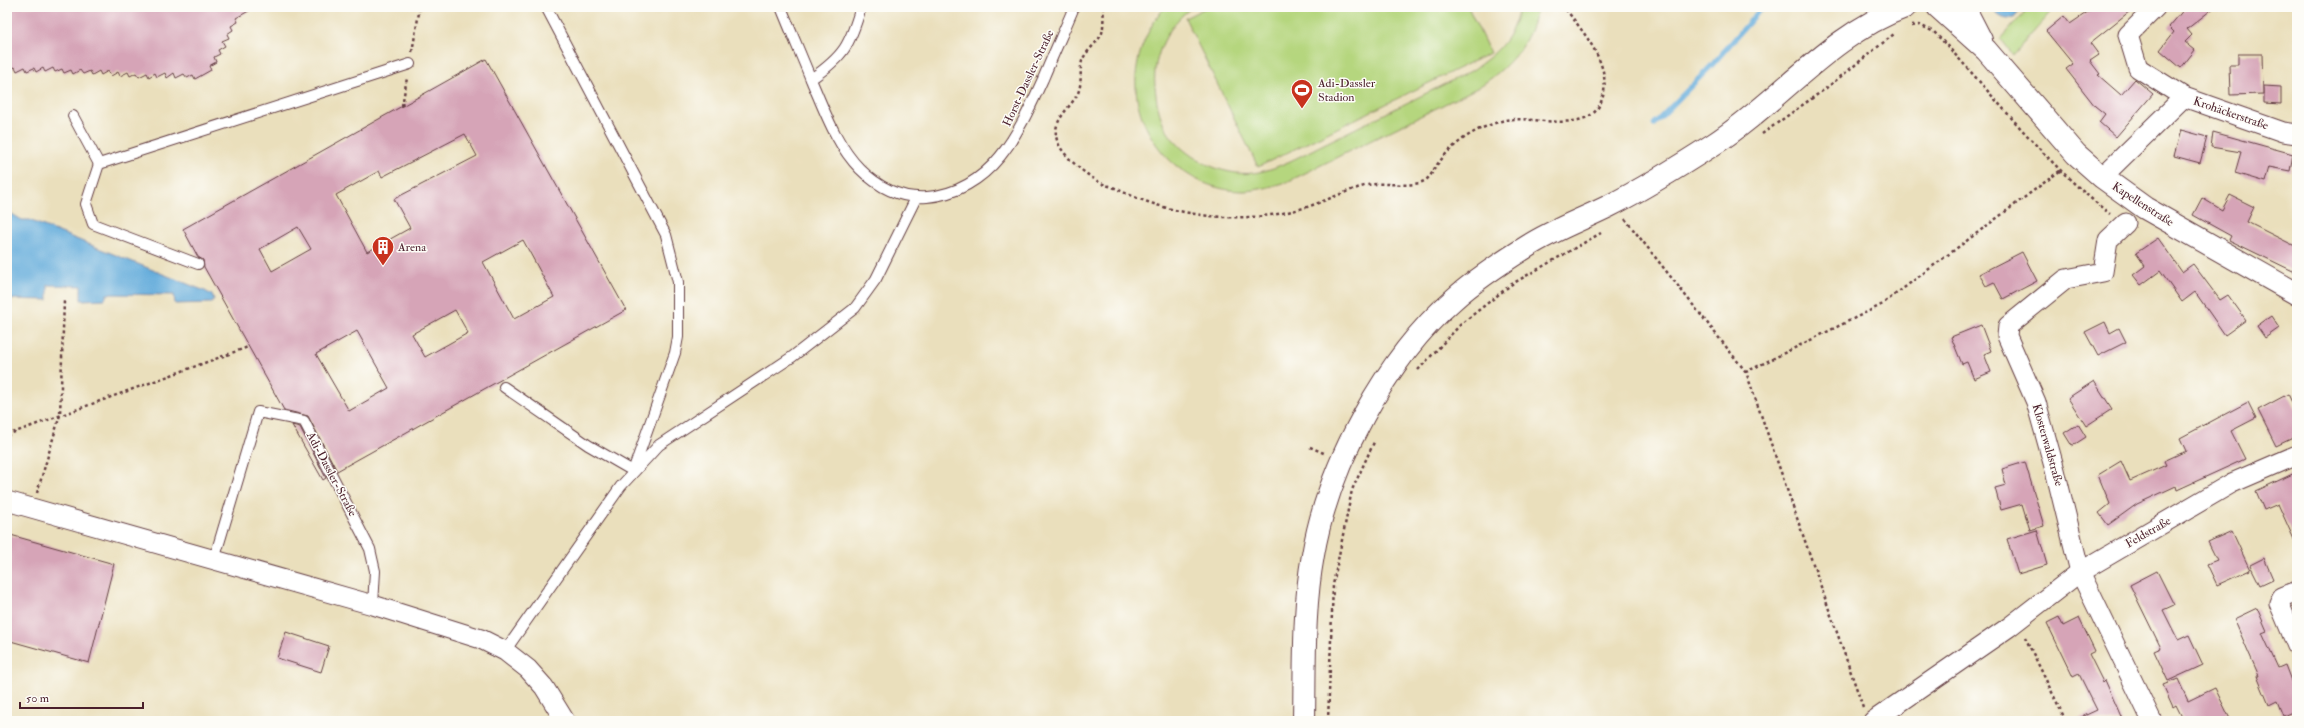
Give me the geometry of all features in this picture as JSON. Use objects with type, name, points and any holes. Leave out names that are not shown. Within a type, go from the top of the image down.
[{"type":"street","points":[[1841,43],[1873,7]]},
{"type":"street","points":[[1938,7],[1986,50]]},
{"type":"street","points":[[1964,7],[1986,50]]},
{"type":"street","points":[[2156,7],[2128,35],[2138,68],[2184,97]]},
{"type":"street","points":[[1304,721],[1306,639],[1312,556],[1326,496],[1356,430],[1401,355],[1454,299],[1530,245],[1619,215],[1715,144],[1841,43],[1888,13],[1907,17]]},
{"type":"street","name":"Kapellenstraße","points":[[1986,50],[2014,84],[2068,162],[2102,177],[2145,208],[2297,294]]},
{"type":"street","name":"Krohäckerstraße","points":[[2102,177],[2184,97],[2283,132],[2297,134]]},
{"type":"street","name":"Klosterwaldstraße","points":[[2126,223],[2108,240],[2103,272],[2066,279],[2008,326],[2007,336],[2036,402],[2055,470],[2080,572],[2152,721]]},
{"type":"street","name":"Feldstraße","points":[[1869,717],[2013,624],[2080,572],[2232,483],[2297,455]]},
{"type":"street","points":[[7,501],[463,632],[505,651],[528,669],[552,700],[565,721]]},
{"type":"street","points":[[2297,591],[2282,597],[2279,603],[2297,646]]},
{"type":"lane","points":[[546,7],[666,235],[678,282],[678,337],[675,353],[634,471]]},
{"type":"lane","name":"Horst-Dassler-Straße","points":[[781,7],[829,120],[860,168],[885,189],[899,195],[916,198],[959,190],[991,167],[1005,152],[1025,118],[1074,7]]},
{"type":"lane","points":[[811,79],[827,68],[844,51],[851,39],[861,7]]},
{"type":"lane","points":[[99,164],[410,64]]},
{"type":"lane","points":[[73,116],[99,164],[86,204],[93,224],[198,264]]},
{"type":"lane","points":[[505,651],[634,471],[659,445],[792,356],[855,308],[876,279],[916,198]]},
{"type":"lane","points":[[504,387],[588,445],[634,471]]},
{"type":"lane","name":"Adi-Dassler-Straße","points":[[214,560],[258,412],[304,421],[370,548],[375,571],[373,605]]},
{"type":"path","points":[[1104,7],[1102,34],[1082,62],[1081,82],[1077,94],[1059,120],[1056,129],[1056,139],[1062,151],[1101,183],[1130,197],[1177,212],[1215,216],[1253,217],[1308,206],[1340,193],[1371,185],[1414,183],[1425,180],[1433,173],[1439,162],[1461,140],[1480,129],[1506,120],[1560,122],[1573,121],[1591,114],[1599,107],[1605,85],[1604,74],[1588,38],[1564,7]]},
{"type":"path","points":[[1907,17],[1934,32],[2035,146],[2068,162],[2084,193],[2110,214],[2126,223]]},
{"type":"path","points":[[1757,138],[1825,89],[1899,30]]},
{"type":"path","points":[[1746,372],[1881,305],[2068,162]]},
{"type":"path","points":[[1619,215],[1632,215]]},
{"type":"path","points":[[1619,215],[1746,372],[1869,717]]},
{"type":"path","points":[[1412,376],[1461,324],[1512,284],[1603,231]]},
{"type":"path","points":[[32,508],[60,416],[64,301]]},
{"type":"path","points":[[7,435],[248,347]]},
{"type":"path","points":[[1328,721],[1333,585],[1352,490],[1377,435]]},
{"type":"path","points":[[2013,624],[2066,721]]},
{"type":"green space","points":[[1165,7],[1193,7],[1184,14],[1170,31],[1159,52],[1156,63],[1156,97],[1166,129],[1182,148],[1204,163],[1229,172],[1254,173],[1284,164],[1471,71],[1496,52],[1508,37],[1519,7],[1537,7],[1529,33],[1516,54],[1498,73],[1477,88],[1287,182],[1261,189],[1245,191],[1224,189],[1205,183],[1187,174],[1171,161],[1157,145],[1146,128],[1139,109],[1136,88],[1137,66],[1147,35],[1152,25]]},
{"type":"green space","name":"Adi-Dassler Stadion","points":[[1207,7],[1468,7],[1490,53],[1258,167],[1185,18]]},
{"type":"green space","points":[[2029,7],[2056,7],[2013,55],[2001,39]]},
{"type":"water","points":[[1993,7],[2023,7],[2014,18],[2011,18],[1999,15]]},
{"type":"water","points":[[7,211],[22,220],[29,220],[205,291],[212,295],[214,299],[211,303],[175,304],[174,295],[107,294],[105,299],[81,300],[81,286],[48,285],[48,300],[7,299]]},
{"type":"building","points":[[7,7],[256,7],[236,18],[238,22],[231,26],[233,30],[227,34],[229,38],[222,41],[225,46],[218,50],[220,54],[214,57],[216,62],[209,66],[211,70],[195,79],[193,75],[187,78],[184,74],[176,78],[174,73],[167,78],[165,73],[157,77],[155,73],[149,77],[147,73],[139,77],[136,73],[130,76],[128,72],[120,76],[118,72],[111,76],[108,71],[101,75],[99,71],[92,75],[90,71],[83,74],[80,70],[73,74],[71,70],[64,73],[62,69],[55,72],[53,68],[45,72],[43,68],[36,72],[34,68],[27,71],[25,67],[17,71],[15,67],[7,71]]},
{"type":"building","points":[[2095,7],[2135,7],[2090,43],[2099,55],[2090,61],[2100,74],[2098,75],[2121,95],[2135,79],[2153,94],[2116,137],[2099,122],[2105,114],[2095,106],[2066,69],[2073,64],[2046,31],[2064,16],[2070,24]]},
{"type":"building","points":[[2186,7],[2215,7],[2187,29],[2192,35],[2185,42],[2195,50],[2181,68],[2160,50],[2174,32],[2169,27]]},
{"type":"building","points":[[2238,54],[2262,54],[2263,94],[2230,95],[2229,65],[2238,65]]},
{"type":"building","name":"Arena","points":[[486,59],[626,310],[337,471],[308,416],[284,410],[204,267],[203,260],[198,257],[183,229]],"holes":[[[465,134],[477,156],[394,199],[410,228],[367,252],[336,195],[379,171],[382,177]],[[298,227],[311,249],[272,271],[260,249]],[[523,240],[554,297],[514,319],[483,262]],[[455,310],[468,333],[425,357],[412,334]],[[357,331],[389,388],[349,411],[316,354]]]},
{"type":"building","points":[[2264,86],[2281,87],[2281,104],[2264,103]]},
{"type":"building","points":[[2181,130],[2207,137],[2200,163],[2174,156]]},
{"type":"building","points":[[2213,132],[2293,154],[2290,171],[2269,167],[2265,182],[2235,173],[2241,152],[2211,147]]},
{"type":"building","points":[[2230,195],[2254,207],[2247,222],[2297,247],[2297,273],[2229,240],[2231,236],[2193,215],[2202,198],[2222,210]]},
{"type":"building","points":[[2158,238],[2182,272],[2193,264],[2220,300],[2228,295],[2246,320],[2225,335],[2195,292],[2182,302],[2160,271],[2141,285],[2133,275],[2145,266],[2136,253]]},
{"type":"building","points":[[2022,252],[2037,281],[2003,299],[1994,282],[1986,286],[1979,274]]},
{"type":"building","points":[[2271,316],[2279,328],[2265,338],[2257,326]]},
{"type":"building","points":[[2105,322],[2110,333],[2119,328],[2126,342],[2098,356],[2085,332]]},
{"type":"building","points":[[1981,325],[1991,351],[1984,354],[1991,372],[1974,379],[1967,362],[1962,364],[1951,337]]},
{"type":"building","points":[[2094,381],[2112,409],[2086,426],[2068,398]]},
{"type":"building","points":[[2288,394],[2297,413],[2297,436],[2276,446],[2258,410]]},
{"type":"building","points":[[2248,402],[2256,418],[2231,431],[2245,459],[2177,490],[2176,486],[2137,504],[2108,525],[2099,513],[2110,504],[2098,475],[2121,461],[2130,481],[2166,465],[2164,461],[2186,451],[2180,438]]},
{"type":"building","points":[[2078,424],[2086,437],[2072,446],[2064,433]]},
{"type":"building","points":[[292,425],[300,427],[326,478],[323,480]]},
{"type":"building","points":[[2025,462],[2044,526],[2030,530],[2022,504],[2001,510],[1995,488],[2006,485],[2002,469]]},
{"type":"building","points":[[2297,472],[2297,546],[2278,504],[2264,510],[2256,491]]},
{"type":"building","points":[[2037,530],[2047,565],[2018,574],[2007,539]]},
{"type":"building","points":[[2232,531],[2250,570],[2217,585],[2207,564],[2217,560],[2208,542]]},
{"type":"building","points":[[7,534],[114,564],[89,663],[7,640]]},
{"type":"building","points":[[2264,558],[2273,579],[2260,585],[2250,565]]},
{"type":"building","points":[[2157,571],[2174,605],[2163,610],[2178,640],[2189,635],[2203,665],[2168,681],[2154,651],[2161,648],[2130,585]]},
{"type":"building","points":[[2257,608],[2267,631],[2262,633],[2278,668],[2285,665],[2296,694],[2293,695],[2297,710],[2283,716],[2277,701],[2269,705],[2257,676],[2259,676],[2234,619]]},
{"type":"building","points":[[2059,617],[2063,626],[2079,618],[2095,651],[2089,654],[2103,682],[2105,680],[2123,721],[2073,721],[2097,710],[2079,674],[2073,677],[2047,623]]},
{"type":"building","points":[[286,632],[329,646],[321,672],[277,658]]},
{"type":"building","points":[[2178,679],[2188,701],[2215,688],[2231,721],[2184,721],[2176,705],[2173,707],[2163,685]]},
{"type":"waterway","points":[[1654,124],[1712,65],[1759,11],[1766,7]]},
{"type":"place","name":"Adi-Dassler Stadion","points":[[1302,110]]},
{"type":"place","name":"Arena","points":[[383,266]]}]
